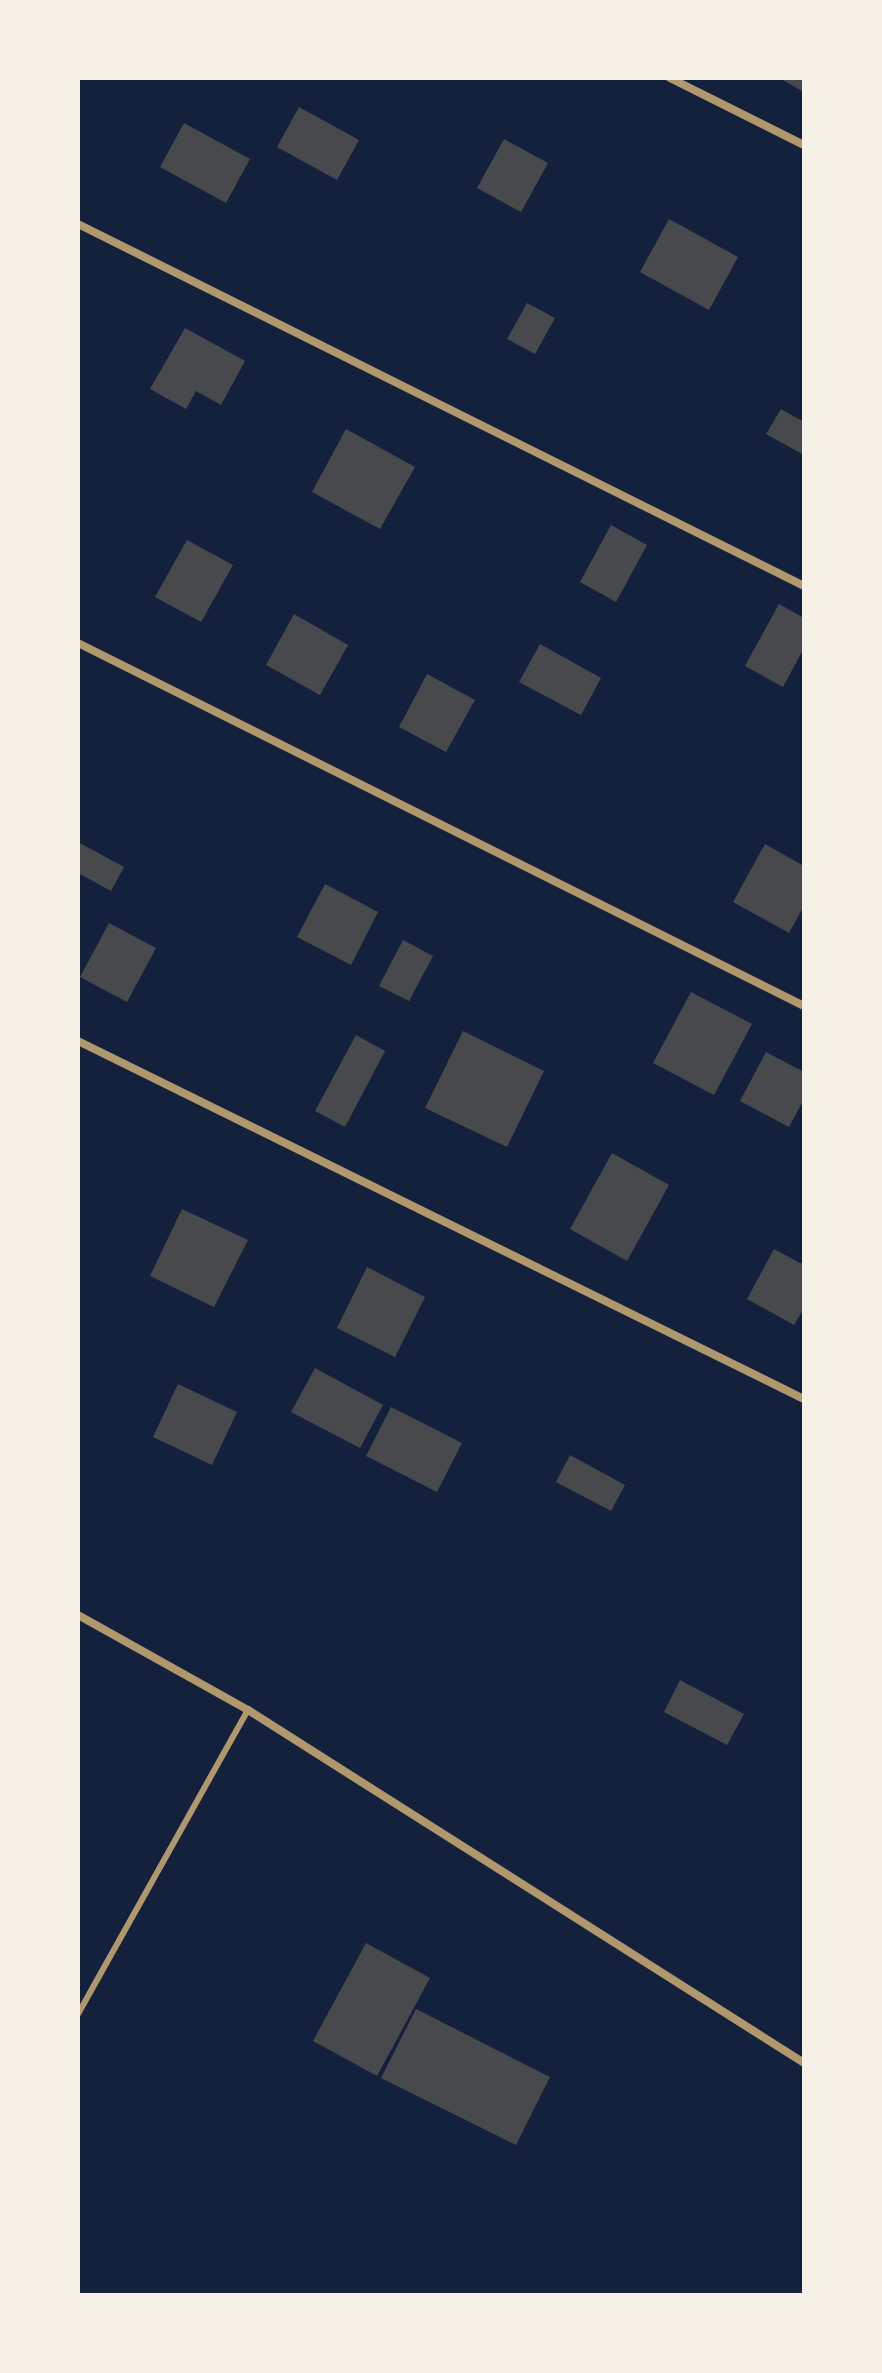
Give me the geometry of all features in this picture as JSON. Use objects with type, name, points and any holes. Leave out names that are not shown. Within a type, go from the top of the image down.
[{"type":"street","points":[[670,78],[804,145]]},
{"type":"street","points":[[78,224],[804,586]]},
{"type":"street","points":[[78,643],[804,1006]]},
{"type":"street","points":[[78,1041],[804,1399]]},
{"type":"street","points":[[78,1615],[248,1710],[804,2063]]},
{"type":"lane","points":[[78,2014],[248,1710]]},
{"type":"building","points":[[779,78],[804,78],[804,92]]},
{"type":"building","points":[[299,107],[359,140],[337,180],[277,147]]},
{"type":"building","points":[[184,123],[250,159],[226,203],[160,167]]},
{"type":"building","points":[[504,139],[548,163],[521,212],[477,188]]},
{"type":"building","points":[[669,219],[738,257],[709,310],[640,272]]},
{"type":"building","points":[[527,303],[555,318],[535,354],[507,339]]},
{"type":"building","points":[[185,328],[245,361],[221,405],[196,391],[186,409],[150,389]]},
{"type":"building","points":[[781,409],[804,422],[804,455],[766,434]]},
{"type":"building","points":[[346,429],[415,467],[380,529],[312,492]]},
{"type":"building","points":[[611,525],[647,545],[616,602],[580,582]]},
{"type":"building","points":[[187,540],[233,565],[201,622],[155,597]]},
{"type":"building","points":[[779,604],[804,618],[804,648],[783,687],[745,666]]},
{"type":"building","points":[[294,614],[348,645],[320,695],[266,665]]},
{"type":"building","points":[[540,644],[601,678],[581,715],[519,682]]},
{"type":"building","points":[[427,674],[475,700],[446,752],[399,727]]},
{"type":"building","points":[[78,842],[124,867],[111,891],[78,873]]},
{"type":"building","points":[[765,844],[804,866],[804,906],[789,933],[733,902]]},
{"type":"building","points":[[325,884],[378,912],[351,965],[297,937]]},
{"type":"building","points":[[109,923],[156,948],[127,1002],[80,977]]},
{"type":"building","points":[[403,940],[433,956],[409,1001],[379,986]]},
{"type":"building","points":[[691,992],[752,1024],[714,1095],[653,1063]]},
{"type":"building","points":[[463,1031],[544,1071],[507,1147],[425,1108]]},
{"type":"building","points":[[356,1035],[385,1051],[345,1127],[315,1111]]},
{"type":"building","points":[[766,1052],[804,1072],[804,1099],[789,1127],[740,1101]]},
{"type":"building","points":[[612,1153],[669,1185],[627,1261],[570,1229]]},
{"type":"building","points":[[182,1209],[248,1240],[214,1307],[150,1276]]},
{"type":"building","points":[[774,1249],[804,1265],[804,1308],[794,1325],[747,1299]]},
{"type":"building","points":[[367,1267],[425,1297],[395,1357],[337,1328]]},
{"type":"building","points":[[315,1368],[383,1405],[360,1448],[291,1412]]},
{"type":"building","points":[[178,1384],[237,1412],[212,1465],[153,1437]]},
{"type":"building","points":[[391,1407],[462,1443],[437,1492],[366,1456]]},
{"type":"building","points":[[570,1455],[625,1485],[611,1511],[556,1482]]},
{"type":"building","points":[[680,1680],[744,1714],[727,1745],[664,1712]]},
{"type":"building","points":[[366,1943],[430,1978],[377,2076],[313,2041]]},
{"type":"building","points":[[416,2009],[550,2077],[516,2145],[381,2078]]}]
